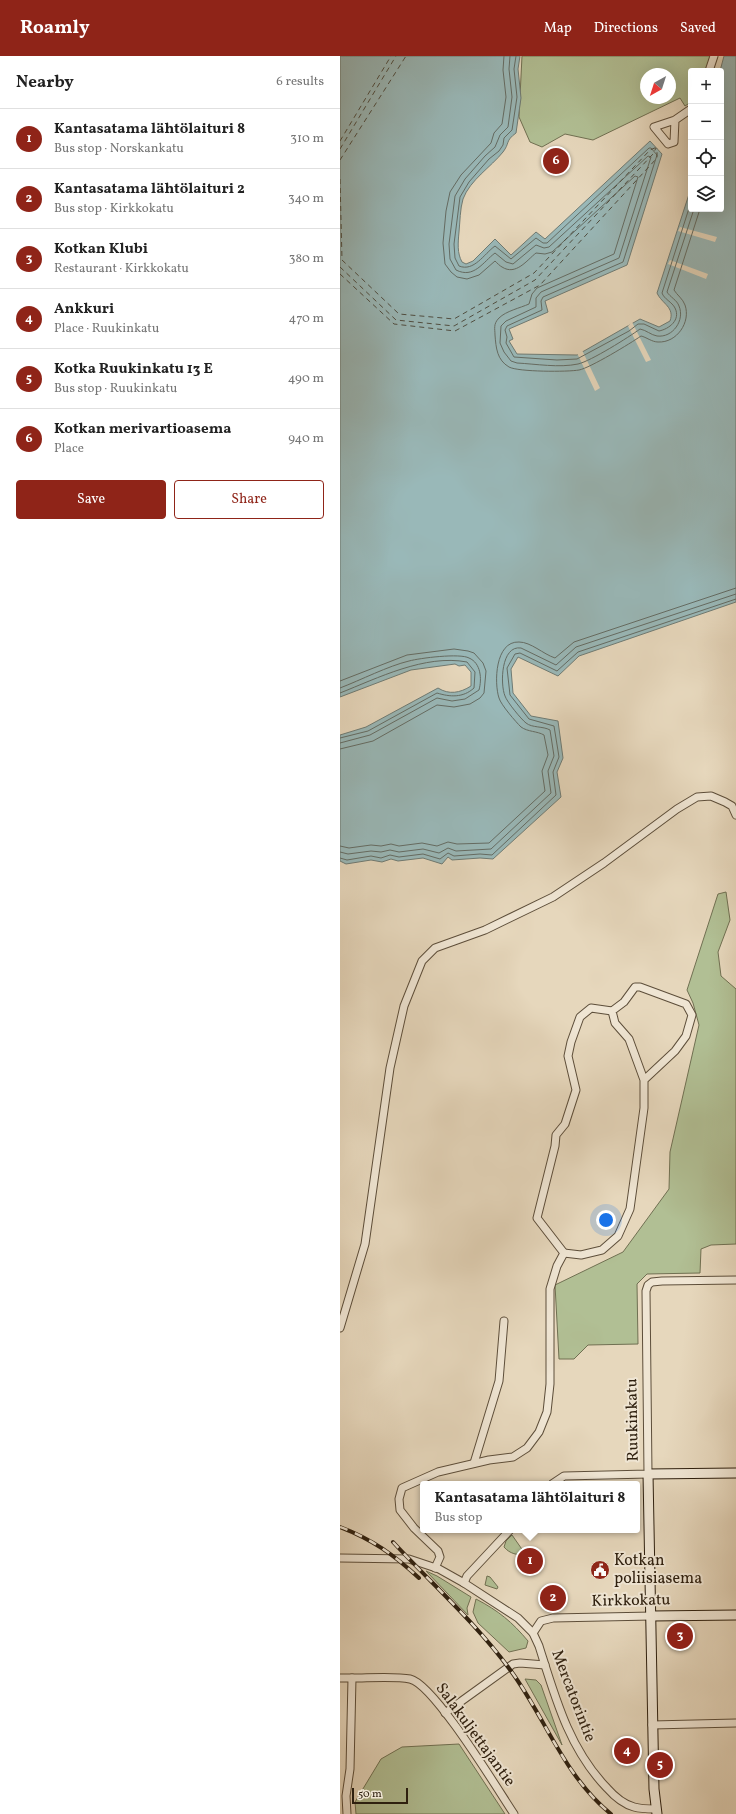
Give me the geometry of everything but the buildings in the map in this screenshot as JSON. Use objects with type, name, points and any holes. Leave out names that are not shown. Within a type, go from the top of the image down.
[{"type":"main road","points":[[648,1474],[736,1473]]},
{"type":"main road","name":"Ruukinkatu","points":[[648,1474],[652,1616],[652,1725],[656,1812]]},
{"type":"main road","name":"Kirkkokatu","points":[[652,1616],[736,1615]]},
{"type":"street","points":[[710,68],[714,56]]},
{"type":"street","points":[[675,120],[688,111]]},
{"type":"street","points":[[340,1328],[365,1244],[390,1068],[404,1006],[422,961],[435,948],[485,930],[553,896],[604,863],[677,809],[697,797],[711,796],[725,802],[732,806],[736,815]]},
{"type":"street","points":[[612,1011],[615,1022],[629,1039],[644,1080],[644,1108],[630,1209],[618,1236],[602,1250],[581,1255],[564,1253],[537,1218],[555,1146],[556,1135],[565,1124],[576,1090],[568,1056],[570,1042],[580,1017],[591,1008],[612,1011],[624,1002],[635,987],[640,987],[686,1004],[692,1015],[686,1036],[675,1051],[644,1080]]},
{"type":"street","points":[[435,1568],[440,1558],[438,1551],[414,1528],[400,1510],[399,1498],[402,1488],[438,1472],[474,1463],[513,1457],[527,1448],[540,1432],[547,1412],[550,1384],[550,1290],[556,1266],[564,1253]]},
{"type":"street","name":"Ruukinkatu","points":[[648,1474],[646,1291],[648,1285],[652,1282],[662,1281],[736,1280]]},
{"type":"street","points":[[474,1463],[499,1381],[504,1321]]},
{"type":"street","points":[[556,1481],[564,1476],[648,1474]]},
{"type":"street","points":[[464,1583],[468,1576],[507,1533]]},
{"type":"street","points":[[340,1558],[409,1559],[435,1568],[464,1583],[518,1618],[533,1633]]},
{"type":"street","name":"Kirkkokatu","points":[[533,1633],[538,1624],[549,1618],[652,1616]]},
{"type":"street","name":"Mercatorintie","points":[[533,1633],[573,1742],[593,1774],[626,1804],[656,1812]]},
{"type":"street","points":[[446,1713],[513,1664],[520,1663],[545,1665]]},
{"type":"street","name":"Salakuljettajantie","points":[[340,1678],[411,1679],[424,1688],[446,1713],[514,1814]]},
{"type":"street","points":[[347,1814],[343,1796],[350,1769],[352,1678]]},
{"type":"street","points":[[652,1725],[736,1723]]},
{"type":"green space","points":[[522,56],[710,56],[708,68],[688,68],[688,104],[685,106],[680,98],[676,100],[676,68],[640,68],[640,104],[668,104],[593,140],[565,134],[542,147],[530,142],[519,117]]},
{"type":"green space","points":[[726,892],[730,920],[718,952],[721,976],[736,989],[736,1244],[711,1245],[701,1249],[700,1273],[647,1274],[637,1284],[638,1344],[588,1345],[574,1359],[559,1359],[555,1285],[623,1252],[669,1189],[670,1152],[699,1025],[693,1003],[687,990],[718,894]]},
{"type":"green space","points":[[512,1535],[526,1555],[514,1554],[504,1547],[506,1541]]},
{"type":"green space","points":[[426,1571],[471,1597],[467,1608],[468,1615]]},
{"type":"green space","points":[[487,1576],[490,1577],[498,1587],[497,1589],[485,1585]]},
{"type":"green space","points":[[476,1599],[505,1617],[528,1641],[526,1648],[509,1652],[478,1623],[473,1612]]},
{"type":"green space","points":[[525,1679],[536,1680],[541,1685],[562,1745]]},
{"type":"green space","points":[[459,1744],[505,1814],[356,1814],[355,1802],[381,1759],[402,1747]]},
{"type":"water","points":[[340,56],[520,56],[518,69],[521,98],[516,133],[510,138],[505,149],[498,158],[466,192],[463,199],[460,216],[458,248],[462,262],[466,264],[473,261],[495,239],[511,255],[536,232],[545,239],[650,141],[662,154],[627,265],[545,301],[548,312],[509,329],[513,339],[509,341],[517,354],[577,355],[640,319],[659,327],[670,321],[671,312],[657,293],[688,197],[688,212],[724,212],[724,68],[721,68],[724,56],[736,56],[736,602],[579,656],[558,676],[518,657],[511,669],[513,693],[531,716],[558,721],[563,758],[557,772],[561,797],[493,859],[480,858],[452,860],[448,857],[442,864],[423,858],[398,861],[391,859],[382,862],[371,860],[346,864],[340,861],[340,735],[366,727],[438,688],[446,692],[459,692],[471,686],[471,672],[465,665],[459,666],[455,664],[411,670],[340,697]]},
{"type":"pier","points":[[680,227],[717,237],[715,242],[678,231]]},
{"type":"pier","points":[[670,260],[708,274],[706,279],[668,264]]},
{"type":"pier","points":[[632,322],[651,360],[646,362],[628,326]]},
{"type":"pier","points":[[582,350],[600,388],[595,391],[577,353]]},
{"type":"ferry route","points":[[340,141],[391,56]]},
{"type":"ferry route","points":[[340,149],[396,56]]},
{"type":"ferry route","points":[[340,160],[406,56]]},
{"type":"ferry route","points":[[340,179],[342,260],[399,314],[454,319],[534,273],[650,150],[657,147]]},
{"type":"ferry route","points":[[340,267],[396,320],[454,326],[535,280],[653,154],[656,148]]},
{"type":"ferry route","points":[[340,274],[394,324],[455,331],[540,285],[657,158],[657,148]]},
{"type":"railway","points":[[340,1527],[382,1548],[419,1578]]},
{"type":"railway","points":[[393,1542],[469,1621],[498,1654],[523,1689],[556,1746],[580,1782],[611,1814]]},
{"type":"place","name":"Kotkan merivartioasema","points":[[556,161]]},
{"type":"place","name":"Kantasatama lähtölaituri 8","points":[[530,1561]]},
{"type":"place","name":"Kotkan poliisiasema","points":[[600,1570]]},
{"type":"place","name":"Kantasatama lähtölaituri 2","points":[[553,1598]]},
{"type":"place","name":"Kotkan Klubi","points":[[680,1636]]},
{"type":"place","name":"Ankkuri","points":[[627,1751]]},
{"type":"place","name":"Kotka Ruukinkatu 13 E","points":[[660,1765]]}]
